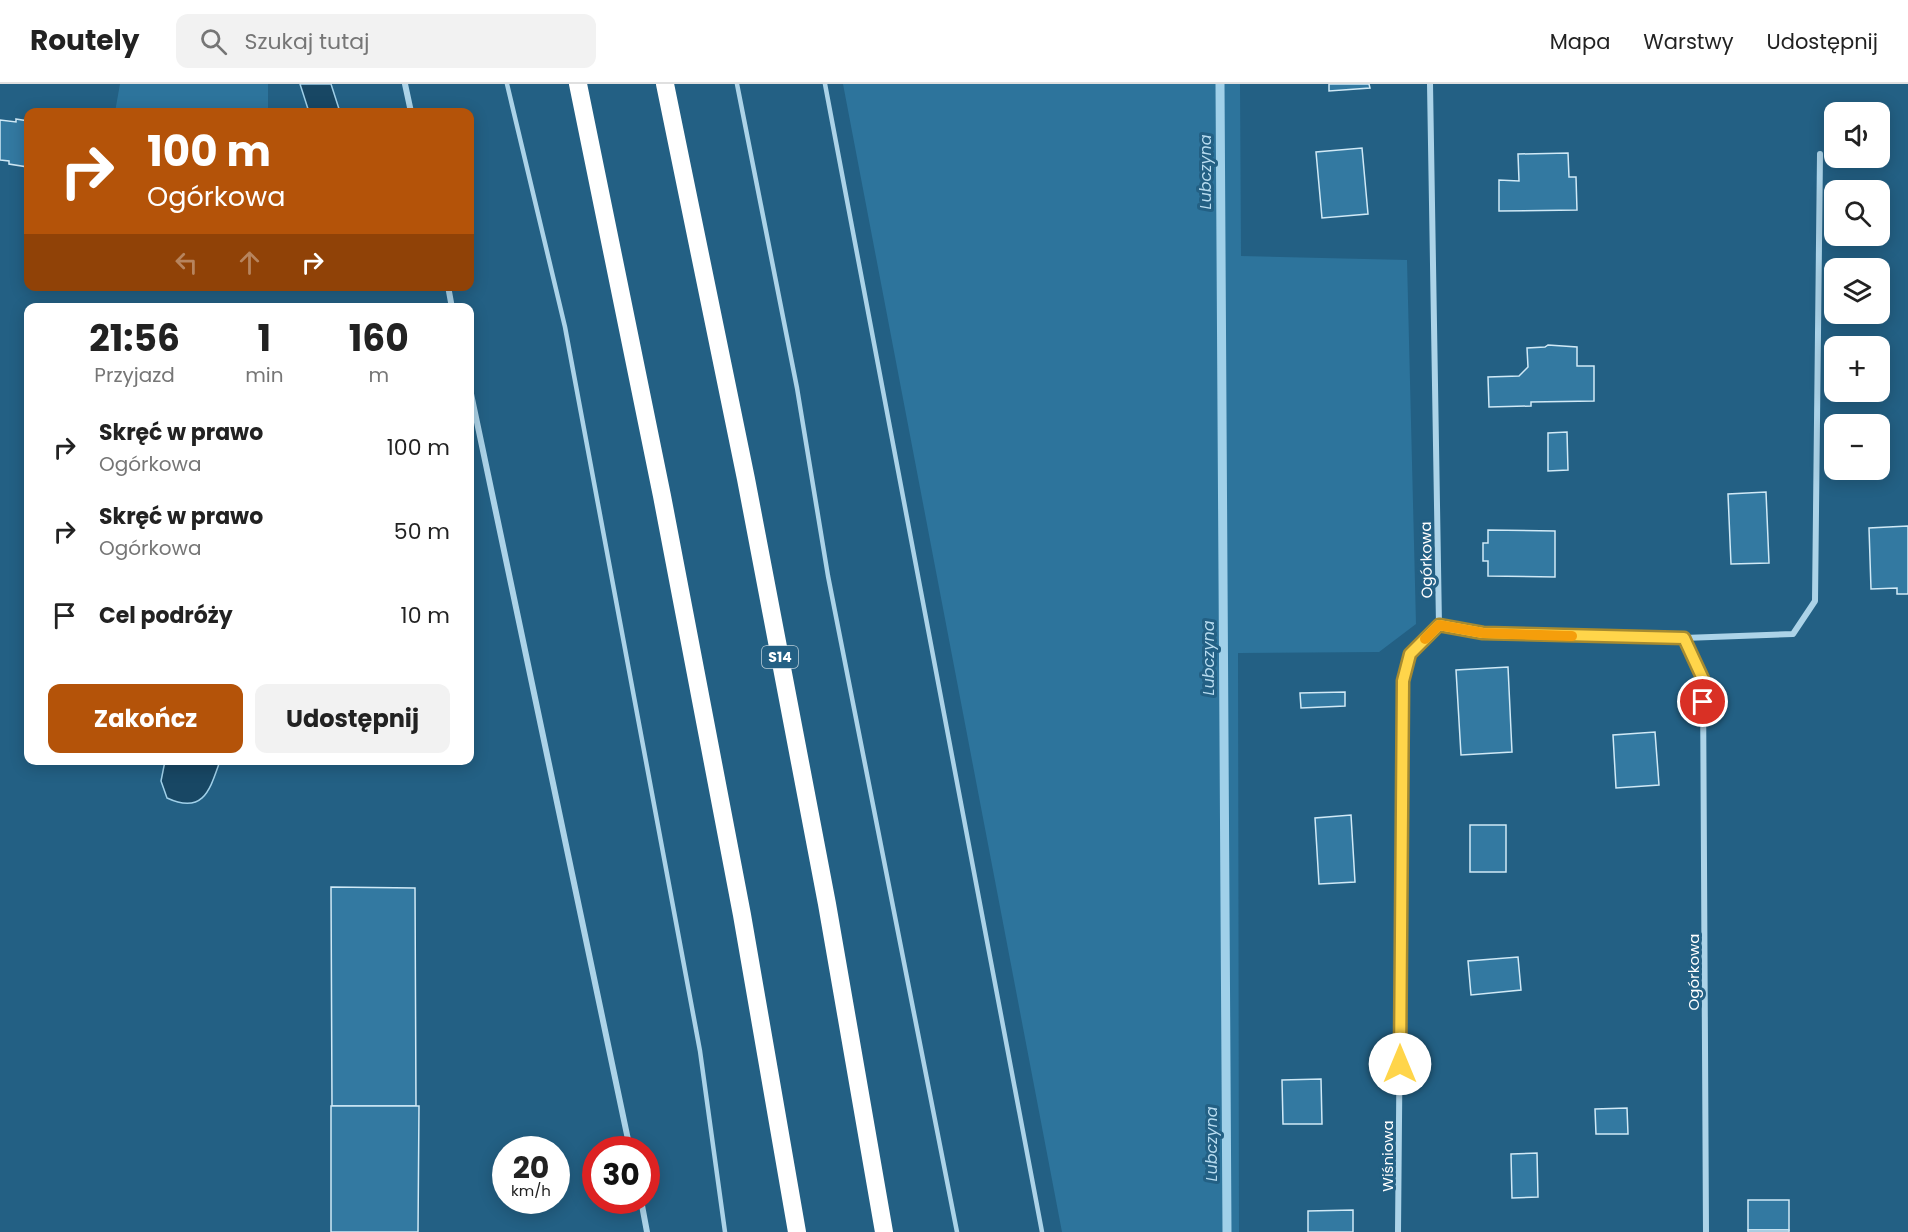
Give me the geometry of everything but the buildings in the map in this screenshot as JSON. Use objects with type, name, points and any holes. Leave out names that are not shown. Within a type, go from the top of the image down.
[{"type":"highway","name":"S14","points":[[665,84],[749,490],[829,915],[884,1232]]},
{"type":"highway","points":[[578,86],[662,496],[736,880],[797,1232]]},
{"type":"street","points":[[405,84],[410,108]]},
{"type":"street","name":"Ogórkowa","points":[[1430,84],[1439,625]]},
{"type":"street","points":[[1439,625],[1483,633],[1684,638],[1793,634],[1815,601],[1820,154]]},
{"type":"street","points":[[474,408],[627,1136]]},
{"type":"street","name":"Wiśniowa","points":[[1398,1232],[1403,681],[1410,654],[1439,625]]},
{"type":"street","name":"Ogórkowa","points":[[1684,638],[1703,679],[1706,1232]]},
{"type":"street","points":[[644,1214],[647,1232]]},
{"type":"lane","points":[[507,84],[565,327],[700,1051],[725,1232]]},
{"type":"lane","points":[[737,84],[797,388],[828,576],[957,1232]]},
{"type":"lane","points":[[825,84],[1042,1232]]},
{"type":"shaded area","points":[[120,84],[268,84],[268,108],[116,108]]},
{"type":"shaded area","points":[[300,84],[331,84],[339,108],[308,108]]},
{"type":"shaded area","points":[[843,84],[1240,84],[1241,256],[1407,260],[1416,624],[1379,652],[1238,653],[1239,1232],[1062,1232]]},
{"type":"shaded area","points":[[164,765],[219,765],[209,789],[197,801],[179,802],[167,798],[161,781]]},
{"type":"waterway","name":"Lubczyna","points":[[1220,84],[1227,1232]]},
{"type":"slow traffic","points":[[1425,639],[1439,625],[1483,633],[1572,636]]},
{"type":"route","points":[[1400,1064],[1403,681],[1410,654],[1439,625],[1483,633],[1684,638],[1703,679],[1703,702]]}]
